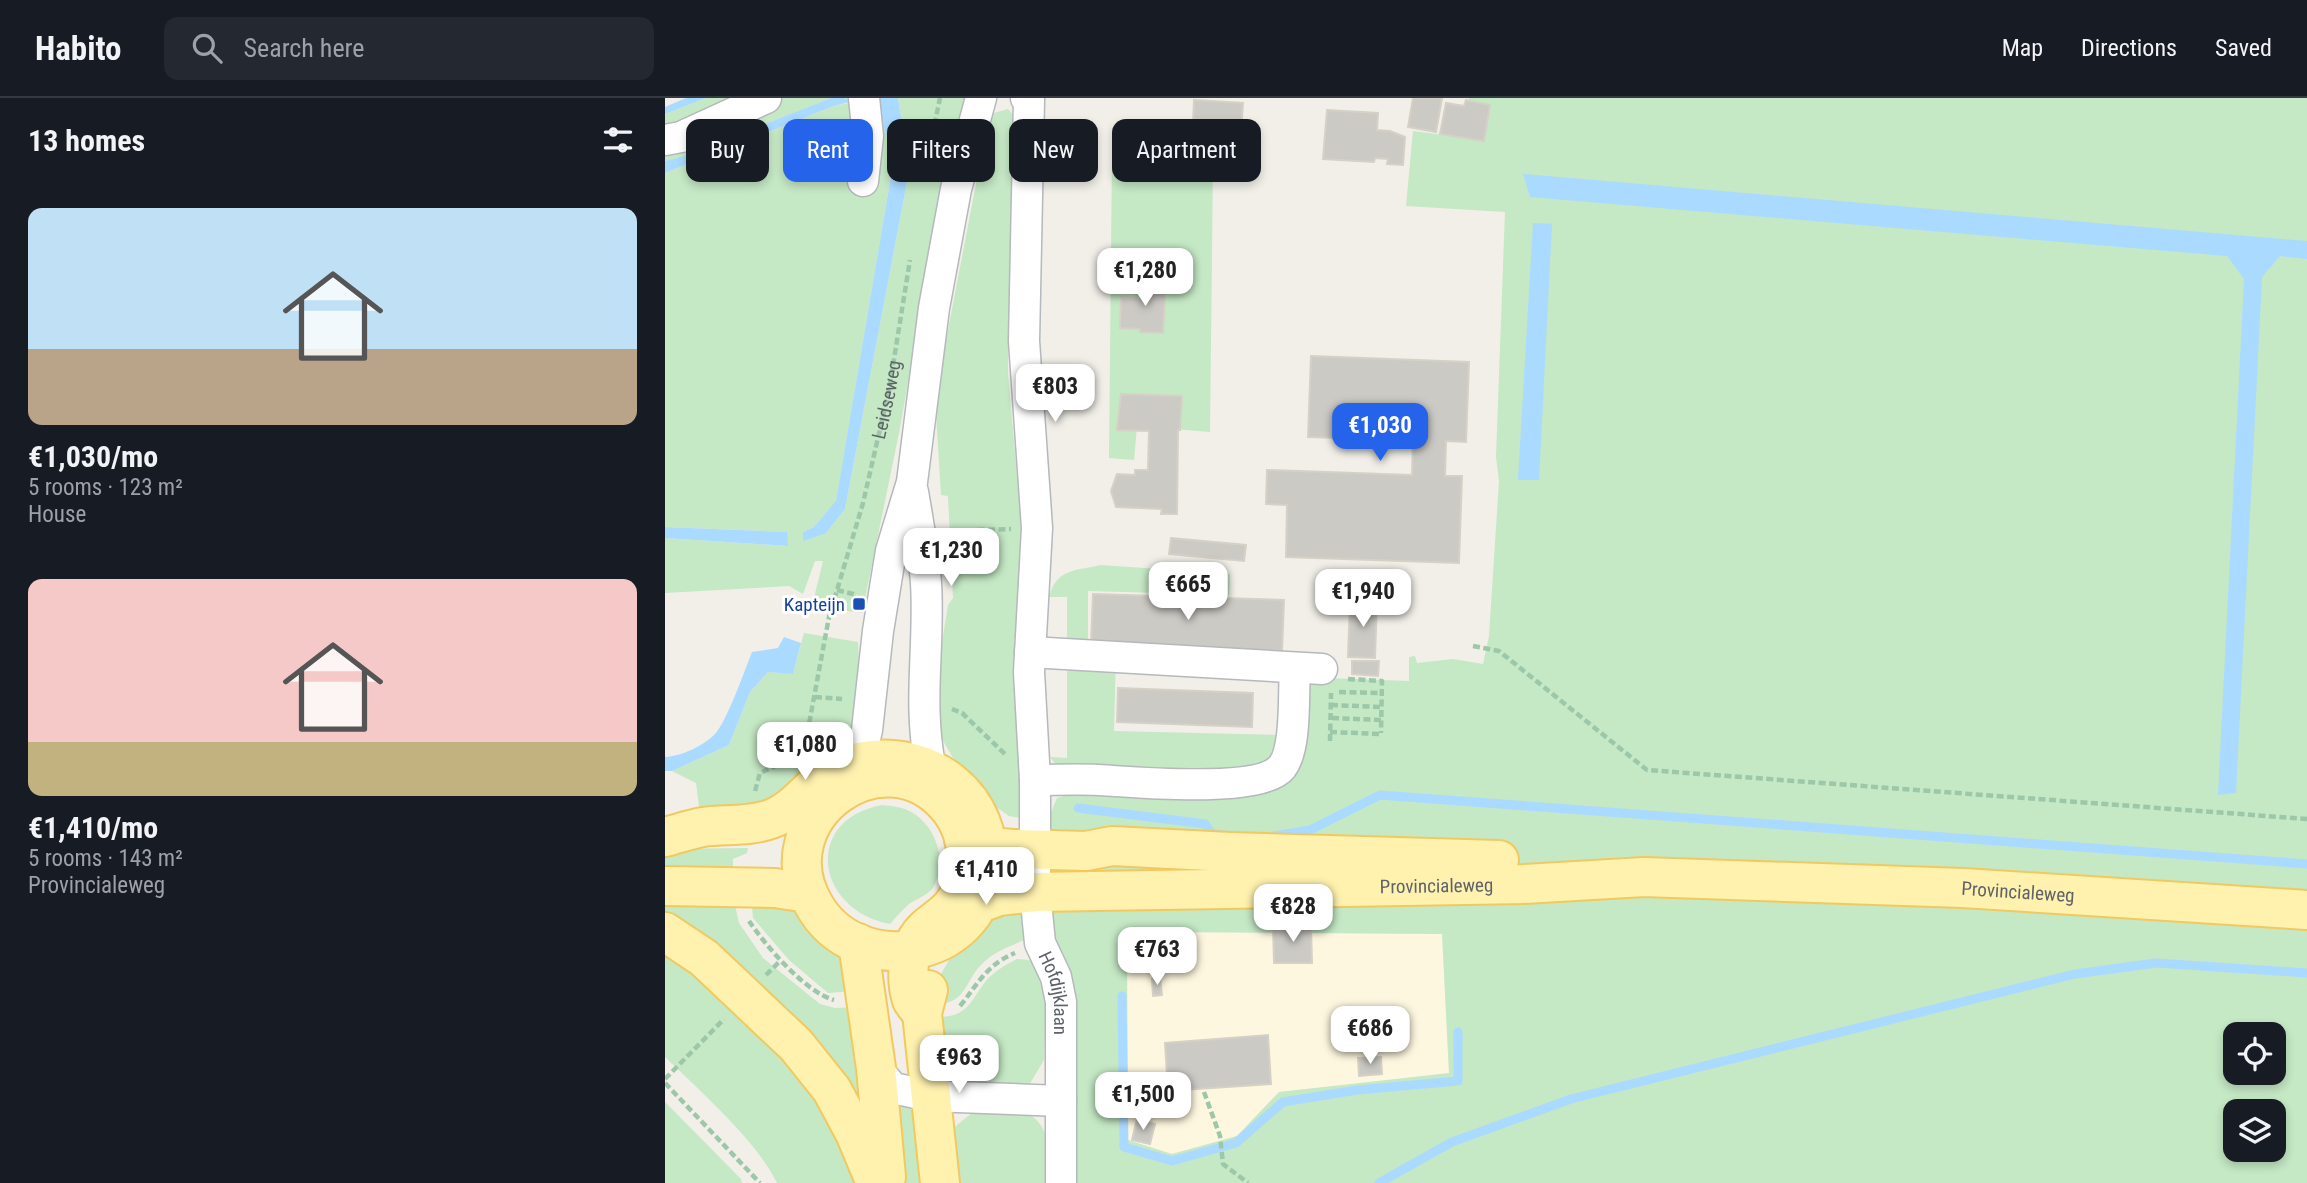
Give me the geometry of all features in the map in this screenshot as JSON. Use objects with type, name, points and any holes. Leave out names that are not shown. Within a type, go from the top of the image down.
[{"type":"main road","points":[[703,834],[754,839],[783,822],[826,803],[856,773],[892,759],[916,764],[946,778],[965,795],[975,809],[977,837],[987,871],[980,903],[959,930],[921,948],[909,960],[913,1001],[922,1013],[940,1183]]},
{"type":"main road","points":[[856,773],[874,778],[896,778],[926,789],[977,837]]},
{"type":"main road","points":[[665,839],[783,822]]},
{"type":"main road","points":[[783,822],[802,862],[808,893],[824,920],[858,943],[890,950],[921,948]]},
{"type":"main road","name":"Provincialeweg","points":[[977,837],[1035,840],[1086,836],[1112,846],[1523,860],[1644,877]]},
{"type":"main road","points":[[921,948],[918,937],[930,923],[945,913],[963,887],[967,855],[977,837]]},
{"type":"main road","name":"Provincialeweg","points":[[980,903],[999,896],[1035,892],[1524,884],[1644,877],[1963,888],[2307,910]]},
{"type":"main road","points":[[665,886],[775,888],[808,893]]},
{"type":"main road","points":[[665,932],[704,958],[796,1045],[832,1090],[855,1133],[869,1167]]},
{"type":"main road","points":[[858,943],[876,1068],[886,1183]]},
{"type":"street","points":[[665,140],[681,137],[766,98]]},
{"type":"street","points":[[864,98],[866,119]]},
{"type":"street","name":"Leidseweg","points":[[856,773],[867,730],[878,631],[891,551],[912,482],[934,308],[956,189],[981,98]]},
{"type":"street","points":[[1026,98],[1029,100],[1024,341],[1037,528],[1030,652],[1035,780],[1035,892]]},
{"type":"street","name":"Leidseweg","points":[[912,482],[926,583],[923,699],[925,739],[931,770]]},
{"type":"street","points":[[1030,652],[1320,677],[1281,769],[1261,780],[1174,786],[1097,780],[1035,780]]},
{"type":"street","name":"Hofdijklaan","points":[[1035,892],[1039,943],[1056,977],[1061,1002],[1061,1183]]},
{"type":"street","points":[[876,1068],[893,1088],[930,1096],[1062,1101]]},
{"type":"path","points":[[936,119],[940,98]]},
{"type":"path","name":"Leidseweg","points":[[783,822],[754,796],[760,773],[792,758],[806,740],[829,617],[863,503],[889,390],[912,251]]},
{"type":"path","points":[[945,531],[1037,528]]},
{"type":"path","points":[[837,590],[861,596]]},
{"type":"path","points":[[1473,646],[1499,652],[1647,770],[2307,819]]},
{"type":"path","points":[[1320,677],[1381,693]]},
{"type":"path","points":[[1320,677],[1382,681],[1381,734],[1330,732]]},
{"type":"path","points":[[1320,677],[1331,705],[1330,741]]},
{"type":"path","points":[[1331,705],[1381,707]]},
{"type":"path","points":[[1332,718],[1381,720]]},
{"type":"path","points":[[665,1083],[760,1183]]},
{"type":"path","points":[[1205,1092],[1220,1136],[1223,1164],[1248,1183]]},
{"type":"shaded area","points":[[1160,932],[1442,934],[1449,1074],[1279,1092],[1237,1136],[1171,1154],[1128,1140],[1127,957]]},
{"type":"green space","points":[[706,98],[831,98],[769,123],[769,119],[686,119],[686,156],[665,161],[665,114]]},
{"type":"green space","points":[[844,98],[874,98],[887,137],[887,182],[890,182],[836,502],[814,527],[803,532],[826,533],[845,509],[907,182],[947,182],[931,250],[900,428],[862,613],[812,606],[823,561],[815,561],[803,594],[789,586],[665,593],[665,538],[787,546],[786,532],[665,527],[665,173],[686,165],[686,182],[769,182],[769,132],[783,126],[783,182],[873,182],[873,119],[801,119],[848,103]]},
{"type":"green space","points":[[898,98],[967,98],[962,119],[901,119]]},
{"type":"green space","points":[[1469,98],[2307,98],[2307,1183],[1071,1183],[1044,899],[1046,824],[1057,798],[1075,793],[1293,780],[1300,677],[1409,681],[1409,657],[1415,656],[1417,663],[1453,659],[1483,664],[1489,636],[1499,481],[1496,457],[1505,212],[1406,206],[1413,131],[1482,140],[1468,109]],"holes":[[[1160,932],[1442,934],[1449,1073],[1279,1092],[1237,1136],[1172,1154],[1128,1140],[1127,957],[1155,958]]]},
{"type":"green space","points":[[1008,109],[1014,116],[1014,119],[1009,119],[1009,182],[1019,182],[1008,332],[1008,373],[1024,557],[1026,819],[1009,816],[982,797],[958,766],[936,729],[936,680],[948,605],[953,598],[948,496],[941,495],[935,398],[976,182],[995,182],[995,119],[992,119],[994,113]]},
{"type":"green space","points":[[1112,156],[1112,182],[1213,182],[1210,432],[1137,426],[1134,460],[1109,458]]},
{"type":"green space","points":[[1101,565],[1230,574],[1229,595],[1088,591],[1088,648],[1116,649],[1114,731],[1278,735],[1267,764],[1182,777],[1057,766],[1050,757],[1067,758],[1067,597],[1049,597],[1057,581],[1068,572]]},
{"type":"green space","points":[[804,633],[858,642],[862,720],[845,748],[770,805],[700,814],[696,783],[672,771],[729,745],[750,692],[768,672],[793,673]]},
{"type":"green space","points":[[882,805],[905,809],[921,820],[934,837],[940,858],[940,869],[932,889],[909,904],[890,924],[865,915],[846,902],[834,884],[828,865],[830,846],[839,828],[856,814]]},
{"type":"green space","points":[[748,848],[747,853],[733,859],[733,878],[665,878],[665,849]]},
{"type":"green space","points":[[665,895],[734,901],[739,923],[763,958],[820,1004],[835,1008],[859,1007],[873,1130],[858,1183],[777,1183],[742,1133],[665,1057]]},
{"type":"green space","points":[[751,896],[797,905],[847,957],[853,991],[828,993],[789,960],[753,918]]},
{"type":"green space","points":[[1024,903],[1024,940],[988,958],[961,994],[947,1003],[937,1005],[941,974],[952,955],[992,917]]},
{"type":"green space","points":[[1017,959],[1029,960],[1036,966],[1047,986],[1044,1060],[1029,1085],[967,1088],[946,1071],[938,1017],[959,1013],[971,1003],[993,974]]},
{"type":"green space","points":[[891,1098],[914,1108],[923,1183],[895,1183]]},
{"type":"green space","points":[[665,1102],[741,1179],[742,1183],[665,1183]]},
{"type":"green space","points":[[1018,1111],[1033,1117],[1045,1132],[1051,1183],[954,1183],[951,1130],[973,1112]]},
{"type":"water","points":[[686,98],[706,98],[665,114],[665,107]]},
{"type":"water","points":[[831,98],[844,98],[849,102],[801,119],[783,119],[783,126],[769,132],[769,122]]},
{"type":"water","points":[[874,98],[898,98],[901,119],[887,119],[887,137]]},
{"type":"water","points":[[686,155],[686,165],[665,173],[665,161]]},
{"type":"water","points":[[1523,174],[2307,241],[2307,259],[2280,256],[2262,277],[2236,793],[2218,795],[2244,279],[2227,256],[1530,197]]},
{"type":"water","points":[[890,182],[907,182],[845,509],[826,533],[803,541],[803,532],[814,527],[836,501]]},
{"type":"water","points":[[1533,223],[1552,224],[1539,480],[1518,480]]},
{"type":"water","points":[[665,527],[787,532],[788,546],[665,538]]},
{"type":"water","points":[[784,637],[801,643],[793,674],[768,672],[750,692],[729,745],[672,771],[665,771],[665,757],[685,752],[715,734],[735,696],[752,652],[778,648]]},
{"type":"building","points":[[1413,98],[1442,98],[1436,132],[1408,127]]},
{"type":"building","points":[[1194,100],[1243,103],[1242,119],[1193,119]]},
{"type":"building","points":[[1466,100],[1490,105],[1484,141],[1440,134],[1446,103],[1464,106]]},
{"type":"building","points":[[1327,110],[1378,113],[1377,130],[1390,131],[1405,137],[1403,165],[1387,164],[1388,159],[1375,158],[1374,162],[1323,159]]},
{"type":"building","points":[[1142,279],[1166,280],[1163,333],[1120,328],[1121,297],[1141,298]]},
{"type":"building","points":[[1311,356],[1469,362],[1466,442],[1446,441],[1445,476],[1462,476],[1459,563],[1286,557],[1287,505],[1266,504],[1267,470],[1412,475],[1413,440],[1308,437]]},
{"type":"building","points":[[1121,394],[1182,396],[1178,430],[1177,514],[1161,514],[1162,509],[1116,507],[1111,491],[1117,474],[1135,475],[1135,470],[1148,470],[1149,431],[1117,430]]},
{"type":"building","points":[[1171,538],[1246,545],[1244,561],[1169,554]]},
{"type":"building","points":[[1363,584],[1384,584],[1384,599],[1363,598]]},
{"type":"building","points":[[1093,594],[1284,600],[1282,651],[1091,645]]},
{"type":"building","points":[[1350,600],[1377,601],[1375,658],[1348,657]]},
{"type":"building","points":[[1352,661],[1379,661],[1378,676],[1352,674]]},
{"type":"building","points":[[1118,688],[1253,693],[1252,727],[1117,722]]},
{"type":"building","points":[[1311,925],[1312,963],[1274,963],[1273,927]]},
{"type":"building","points":[[1160,978],[1162,995],[1153,996],[1152,979]]},
{"type":"building","points":[[1268,1035],[1271,1084],[1168,1091],[1165,1043]]},
{"type":"building","points":[[1381,1057],[1382,1074],[1359,1076],[1358,1058]]},
{"type":"building","points":[[1137,1119],[1155,1124],[1150,1144],[1132,1140]]},
{"type":"waterway","points":[[1274,836],[1310,830],[1380,795],[2307,864]]},
{"type":"waterway","points":[[1078,808],[1205,824],[1212,834],[1222,835]]},
{"type":"waterway","points":[[1379,1183],[1452,1142],[1571,1099],[2075,974],[2156,963],[2307,973]]},
{"type":"waterway","points":[[1122,996],[1124,1147],[1172,1161],[1236,1143],[1283,1102],[1357,1090],[1458,1081],[1458,1032]]},
{"type":"place","name":"Kapteijn","points":[[859,604]]}]
